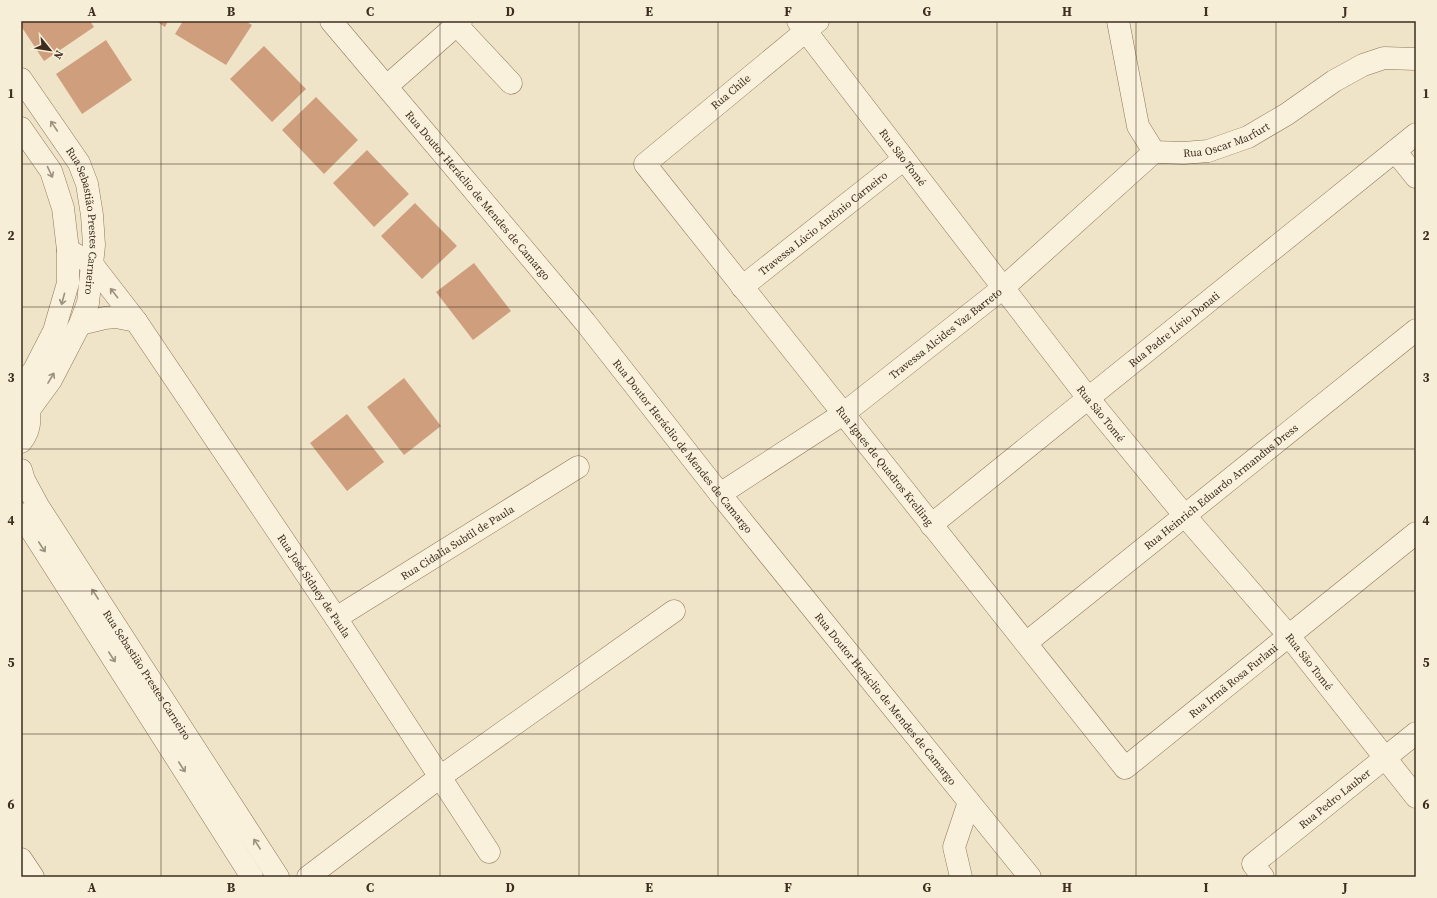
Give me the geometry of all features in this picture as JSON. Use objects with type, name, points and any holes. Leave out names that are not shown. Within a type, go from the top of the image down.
[{"type":"street","name":"Rua Doutor Heráclio de Mendes de Camargo","points":[[330,21],[387,86],[585,322],[720,494],[1030,877]]},
{"type":"street","points":[[1118,21],[1138,126],[1154,152]]},
{"type":"street","points":[[387,86],[457,22],[511,83]]},
{"type":"street","name":"Rua São Tomé","points":[[807,24],[904,159],[1088,398],[1185,516],[1288,636],[1416,797]]},
{"type":"street","name":"Rua Chile","points":[[644,164],[807,24]]},
{"type":"street","name":"Rua Oscar Marfurt","points":[[1154,152],[1184,153],[1208,151],[1248,137],[1287,114],[1334,81],[1363,65],[1384,58],[1416,59]]},
{"type":"street","name":"Rua Sebastião Prestes Carneiro","points":[[21,79],[79,163],[87,184],[92,215],[94,245],[88,303],[80,324],[51,380],[25,403]]},
{"type":"street","name":"Rua Sebastião Prestes Carneiro","points":[[21,128],[51,171],[63,208],[68,250],[68,283],[54,331],[34,370],[21,387]]},
{"type":"street","name":"Rua Padre Lívio Donati","points":[[931,525],[1416,134]]},
{"type":"street","points":[[1395,151],[1416,177]]},
{"type":"street","name":"Travessa Alcides Vaz Barreto","points":[[720,494],[843,414],[1003,288],[1154,152]]},
{"type":"street","name":"Travessa Lúcio Antônio Carneiro","points":[[742,287],[904,159]]},
{"type":"street","name":"Rua Ignes de Quadros Krelling","points":[[644,164],[1125,768]]},
{"type":"street","points":[[68,250],[92,264]]},
{"type":"street","name":"Rua José Sidney de Paula","points":[[92,264],[136,321],[336,618],[490,852]]},
{"type":"street","points":[[80,324],[116,317],[136,321]]},
{"type":"street","name":"Rua Heinrich Eduardo Armandus Dress","points":[[1026,643],[1416,330]]},
{"type":"street","points":[[21,442],[28,431],[30,420],[25,403]]},
{"type":"street","name":"Rua Cidalia Subtil de Paula","points":[[336,618],[578,467]]},
{"type":"street","name":"Rua Sebastião Prestes Carneiro","points":[[21,470],[24,480],[38,506],[278,877]]},
{"type":"street","name":"Rua Sebastião Prestes Carneiro","points":[[21,514],[252,877]]},
{"type":"street","name":"Rua Irmã Rosa Furlani","points":[[1125,768],[1416,533]]},
{"type":"street","points":[[308,877],[440,777],[674,611]]},
{"type":"street","name":"Rua Pedro Lauber","points":[[1258,870],[1385,758],[1416,734]]},
{"type":"street","points":[[961,877],[954,847],[968,802]]},
{"type":"street","points":[[21,859],[33,877]]},
{"type":"building","points":[[21,21],[90,21],[94,27],[44,61],[21,26]]},
{"type":"building","points":[[156,21],[168,21],[165,27]]},
{"type":"building","points":[[183,21],[245,21],[252,25],[226,65],[175,34]]},
{"type":"building","points":[[106,40],[132,80],[82,114],[56,74]]},
{"type":"building","points":[[264,46],[306,89],[272,122],[230,79]]},
{"type":"building","points":[[316,97],[358,140],[324,174],[282,130]]},
{"type":"building","points":[[367,150],[409,194],[374,227],[333,183]]},
{"type":"building","points":[[415,203],[457,246],[422,279],[381,236]]},
{"type":"building","points":[[474,263],[511,311],[473,340],[436,292]]},
{"type":"building","points":[[404,378],[441,426],[404,455],[367,407]]},
{"type":"building","points":[[347,414],[384,462],[347,491],[310,443]]}]
